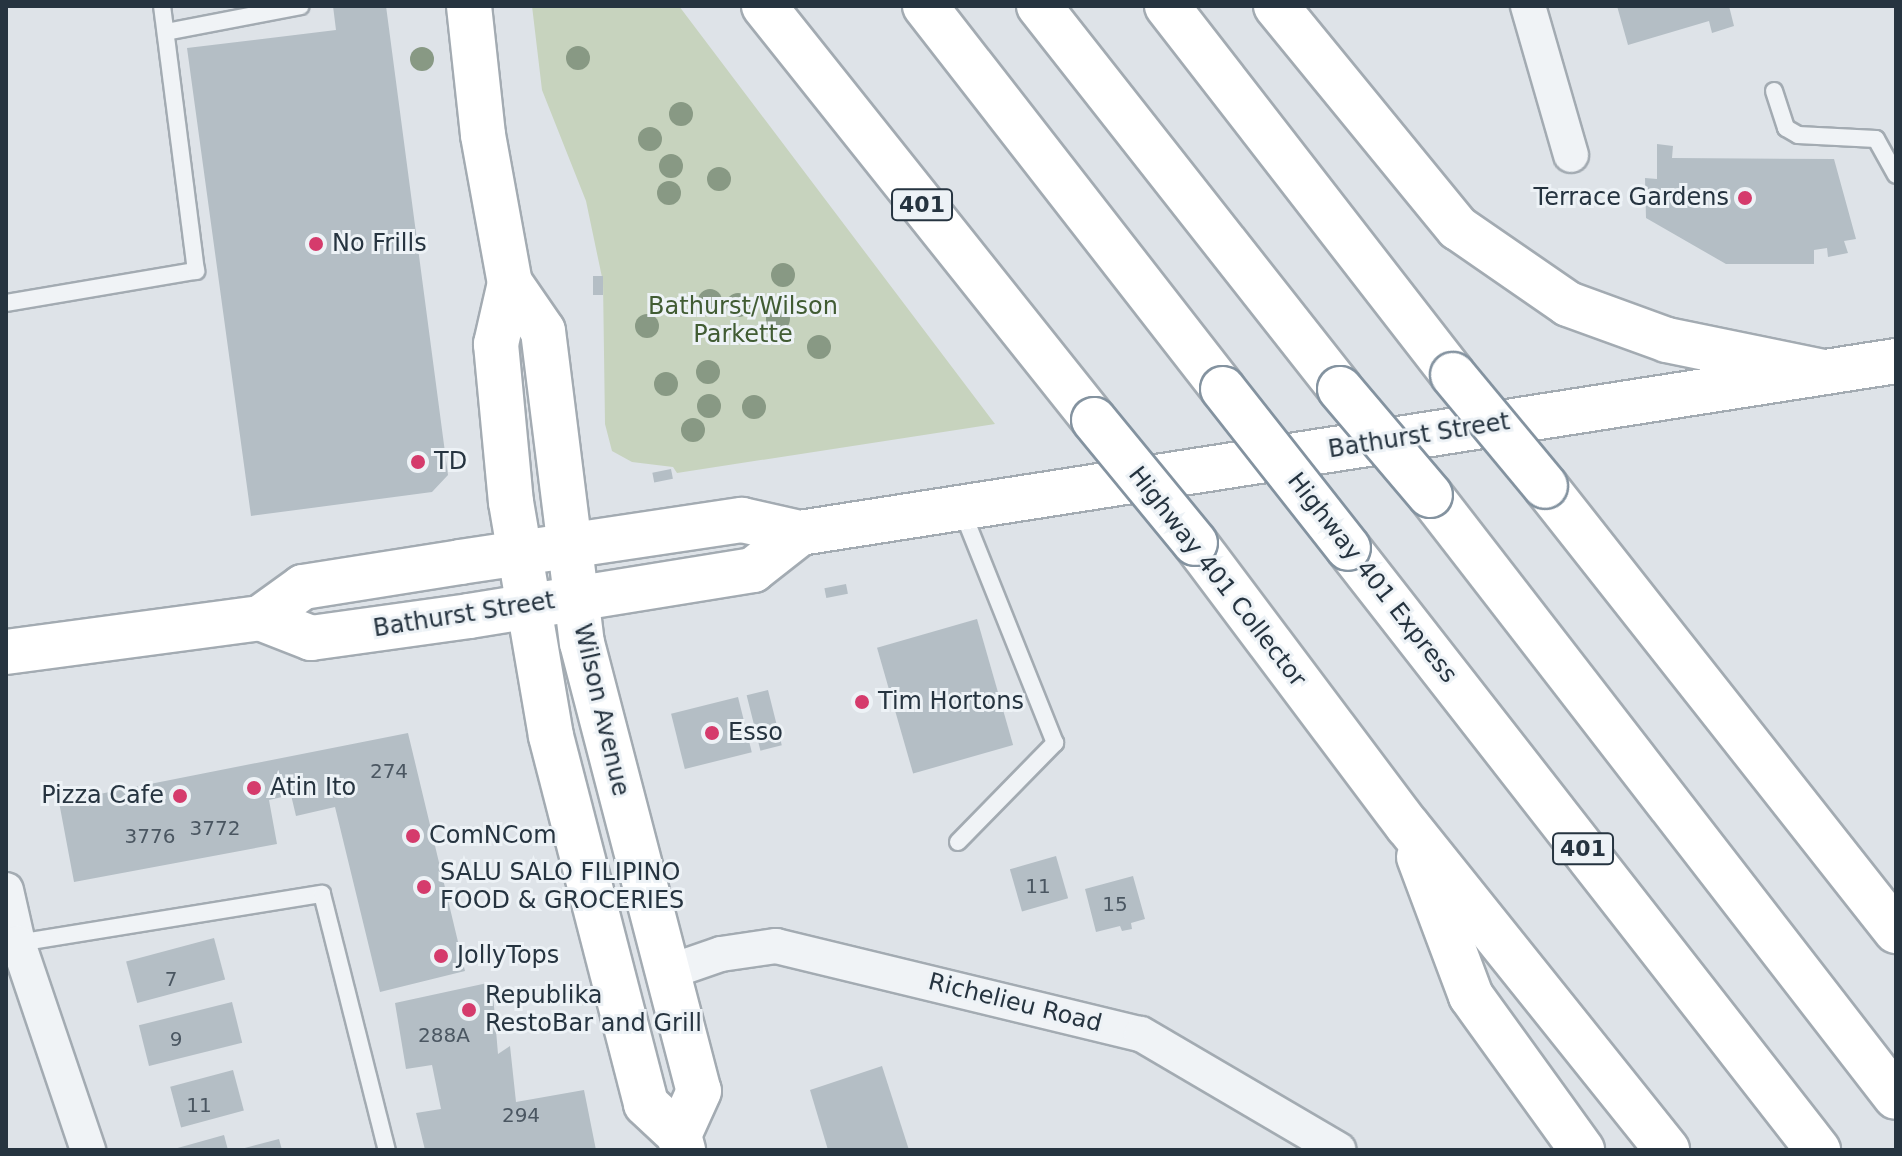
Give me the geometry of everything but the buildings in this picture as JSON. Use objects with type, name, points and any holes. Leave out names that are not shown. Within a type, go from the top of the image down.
[{"type":"main road","name":"Wilson Avenue","points":[[469,6],[483,135],[510,283],[496,344],[511,502],[523,553],[528,605],[551,736],[616,1000],[646,1104],[681,1143],[699,1091],[582,643],[543,331],[510,283]]},
{"type":"main road","name":"Highway 401 Collector","points":[[764,6],[1195,543],[1407,825],[1667,1150]]},
{"type":"main road","name":"Highway 401 Express","points":[[925,6],[1818,1150]]},
{"type":"main road","points":[[1039,6],[1326,371],[1445,514],[1896,1097]]},
{"type":"main road","points":[[1167,6],[1438,355],[1896,931]]},
{"type":"main road","points":[[1276,6],[1458,228],[1568,304],[1667,340],[1823,372]]},
{"type":"main road","name":"Bathurst Street","points":[[6,652],[260,618],[303,587],[523,553],[742,520],[800,533],[1896,361]]},
{"type":"main road","name":"Bathurst Street","points":[[260,618],[311,638],[577,598],[753,570],[800,533]]},
{"type":"main road","points":[[1407,825],[1471,996],[1582,1150]]},
{"type":"street","points":[[1528,6],[1571,155]]},
{"type":"street","points":[[6,890],[18,943],[88,1150]]},
{"type":"street","name":"Richelieu Road","points":[[666,973],[721,954],[776,946],[1141,1034],[1339,1150]]},
{"type":"lane","points":[[6,303],[196,271],[162,6]]},
{"type":"lane","points":[[166,32],[301,6]]},
{"type":"lane","points":[[1774,91],[1786,128],[1798,135],[1876,139],[1896,175]]},
{"type":"lane","points":[[958,842],[1055,743],[962,509]]},
{"type":"lane","points":[[18,943],[322,894],[387,1150]]},
{"type":"green space","name":"Bathurst/Wilson Parkette","points":[[532,6],[679,6],[995,424],[677,473],[673,467],[632,462],[612,451],[605,424],[603,282],[586,201],[542,90]]},
{"type":"place","name":"Terrace Gardens","points":[[1745,198]]},
{"type":"place","name":"No Frills","points":[[316,244]]},
{"type":"place","name":"TD","points":[[418,462]]},
{"type":"place","name":"Tim Hortons","points":[[862,702]]},
{"type":"place","name":"Esso","points":[[712,733]]},
{"type":"place","name":"Atin Ito","points":[[254,788]]},
{"type":"place","name":"Pizza Cafe","points":[[180,796]]},
{"type":"place","name":"ComNCom","points":[[413,836]]},
{"type":"place","name":"SALU SALO FILIPINO FOOD & GROCERIES","points":[[424,887]]},
{"type":"place","name":"JollyTops","points":[[441,956]]},
{"type":"place","name":"Republika RestoBar and Grill","points":[[469,1010]]}]
